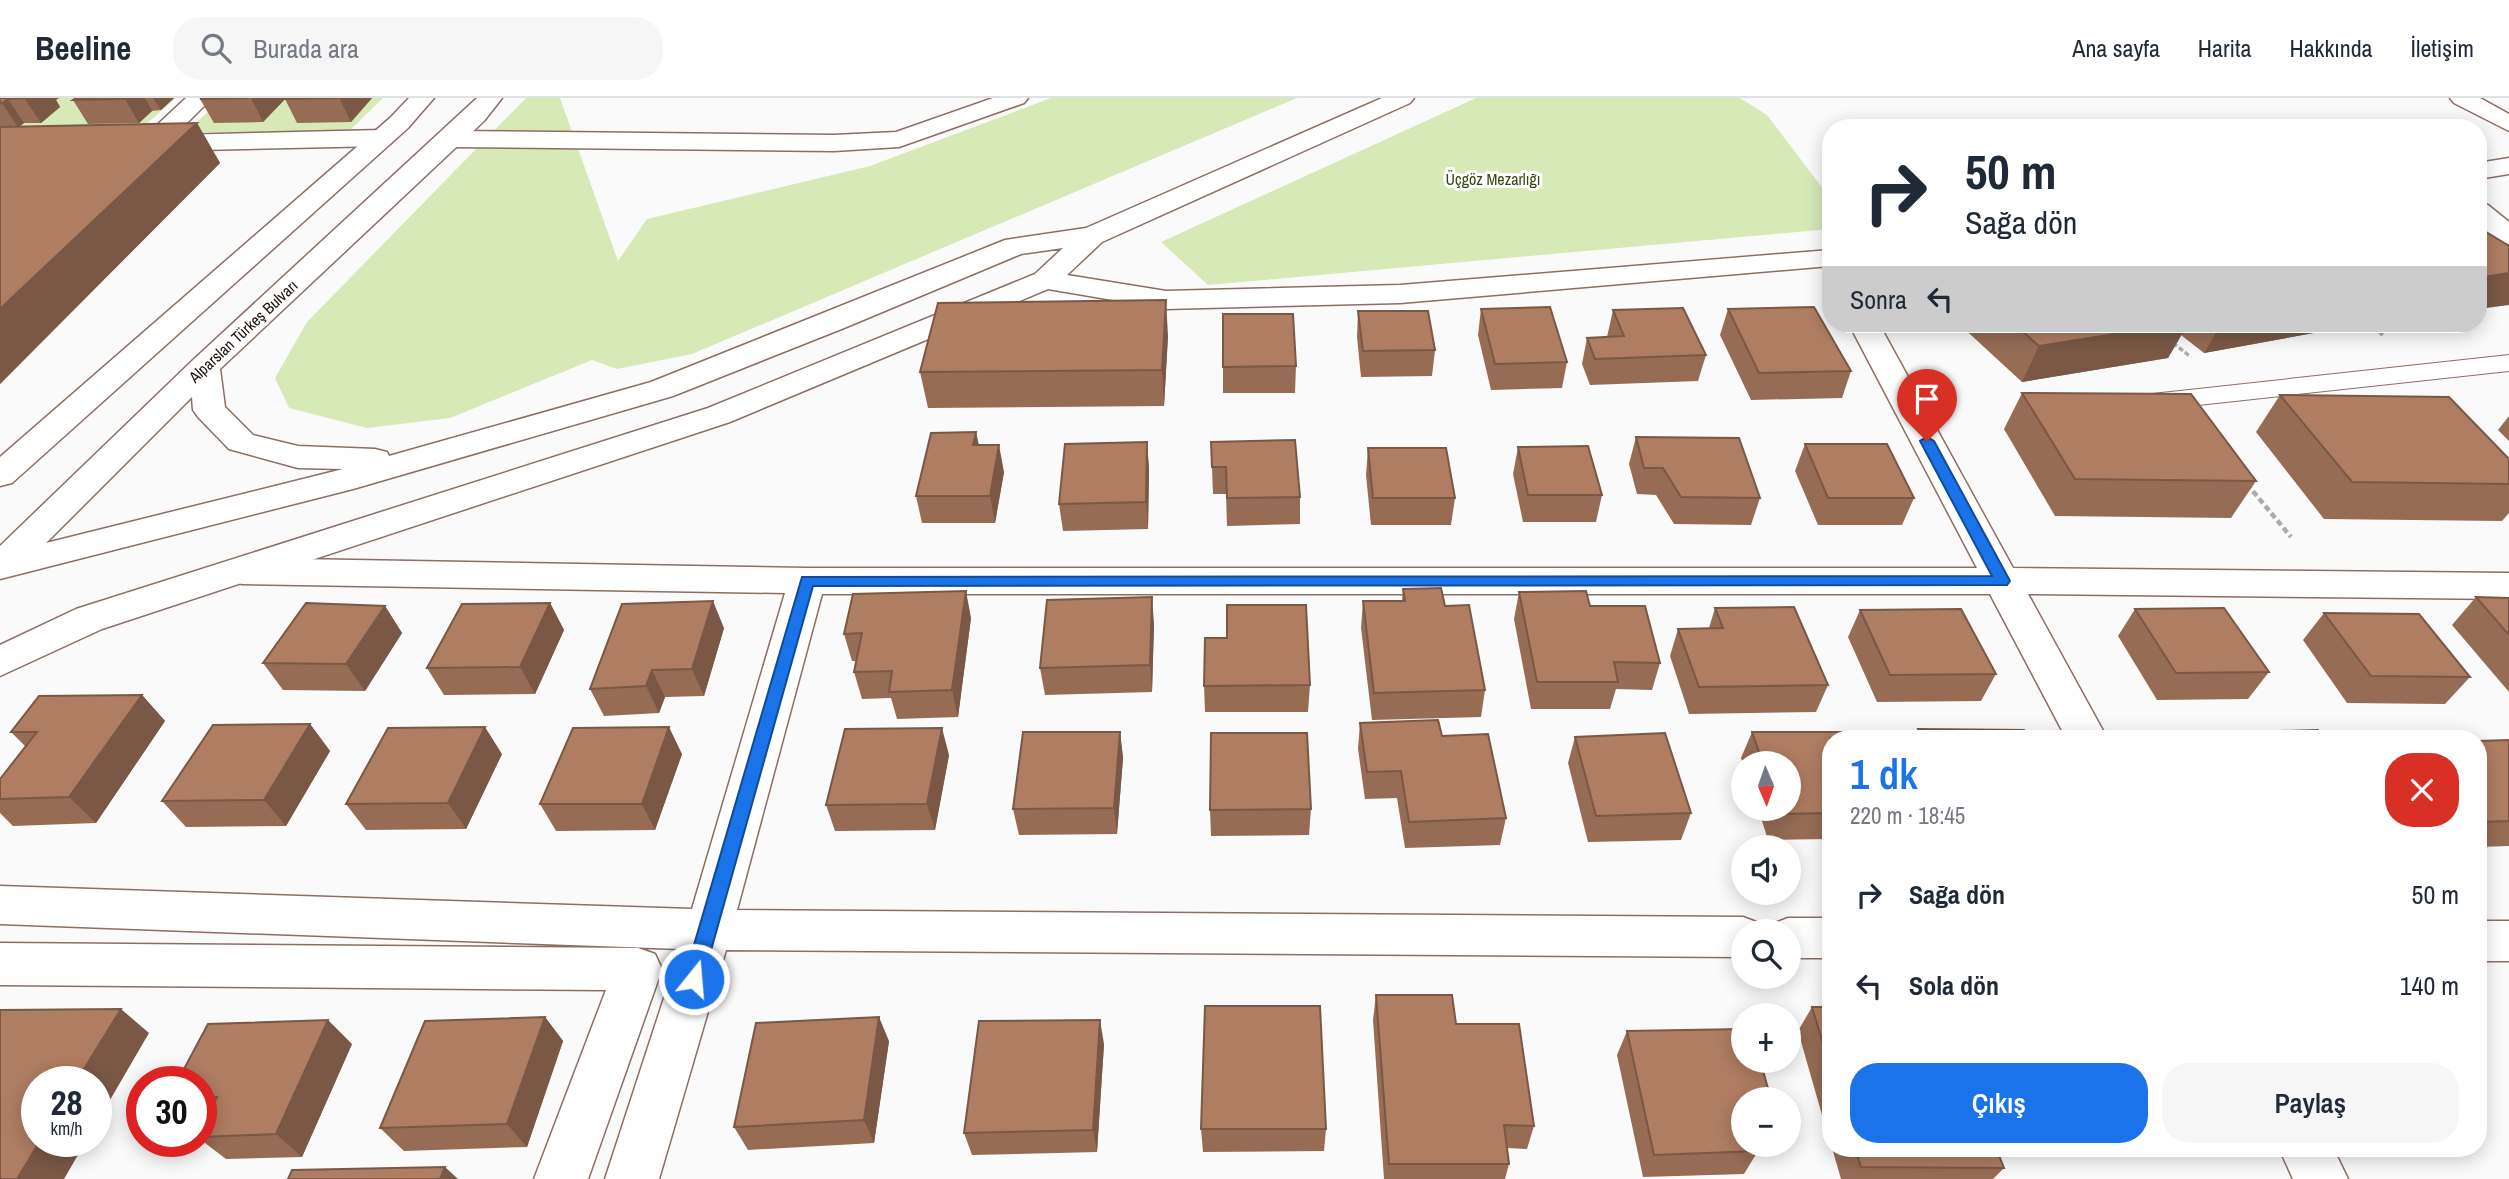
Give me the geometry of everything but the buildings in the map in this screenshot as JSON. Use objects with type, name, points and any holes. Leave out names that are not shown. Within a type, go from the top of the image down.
[{"type":"street","points":[[152,143],[200,98]]},
{"type":"street","points":[[0,475],[382,138],[422,98]]},
{"type":"street","name":"Alparslan Türkeş Bulvarı","points":[[0,567],[204,367],[451,139],[490,98]]},
{"type":"street","points":[[451,139],[834,144],[899,139],[1016,98]]},
{"type":"street","points":[[0,567],[408,461],[662,389],[833,322],[1015,246],[1092,236],[1402,98]]},
{"type":"street","points":[[2462,98],[2509,124]]},
{"type":"street","points":[[124,144],[382,138]]},
{"type":"street","points":[[2487,170],[2509,166]]},
{"type":"street","points":[[2487,218],[2509,236]]},
{"type":"street","points":[[0,663],[89,619],[719,415],[1045,280],[1092,236]]},
{"type":"street","points":[[1045,280],[1166,300],[1400,294],[1822,260]]},
{"type":"street","points":[[1869,333],[2082,730]]},
{"type":"street","points":[[204,367],[209,410],[242,442],[298,457],[408,461]]},
{"type":"street","points":[[242,570],[807,581],[2002,581],[2509,586]]},
{"type":"street","points":[[632,1179],[709,930],[807,581]]},
{"type":"street","points":[[0,905],[709,930],[1731,937]]},
{"type":"street","points":[[1801,938],[1822,938]]},
{"type":"street","points":[[2487,941],[2509,941]]},
{"type":"street","points":[[0,964],[638,969],[561,1179]]},
{"type":"street","points":[[2310,1157],[2321,1179]]},
{"type":"lane","points":[[2135,404],[2509,363]]},
{"type":"path","points":[[2245,481],[2295,542]]},
{"type":"green space","points":[[0,98],[176,98],[135,134],[0,134]]},
{"type":"green space","points":[[222,98],[383,98],[348,132],[187,132]]},
{"type":"green space","points":[[526,98],[560,98],[618,261],[647,219],[870,166],[1051,98],[1297,98],[692,354],[617,369],[592,360],[450,418],[367,428],[289,408],[275,378],[307,322]]},
{"type":"green space","name":"Üçgöz Mezarlığı","points":[[1476,98],[1740,98],[1767,115],[1822,187],[1822,230],[1208,285],[1161,242]]},
{"type":"route","points":[[694,979],[807,581],[2002,581],[1927,441]]}]
